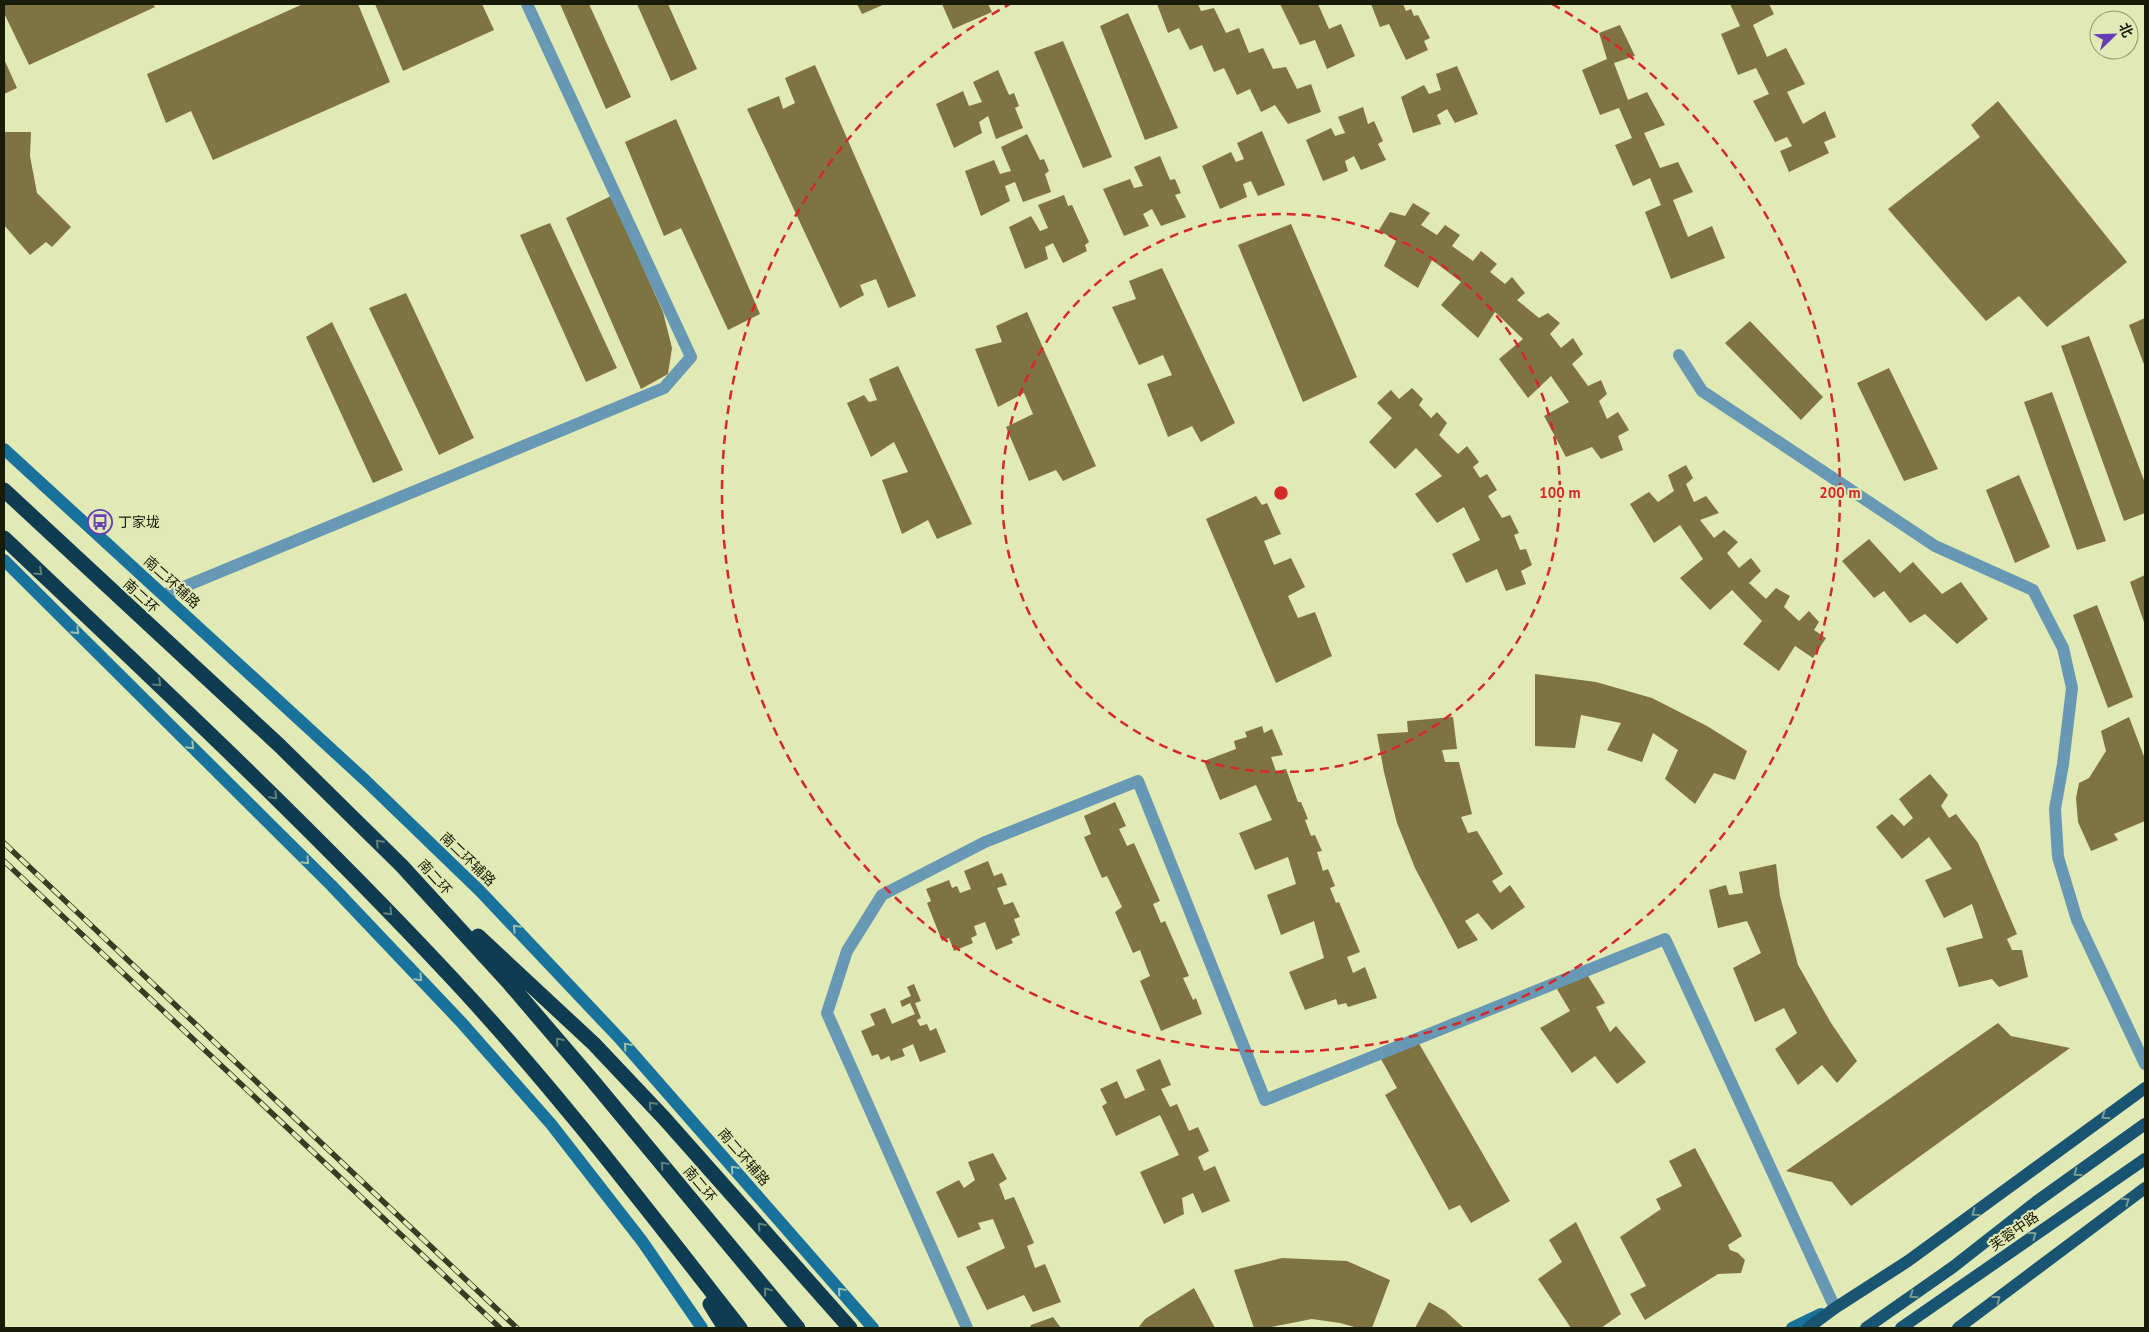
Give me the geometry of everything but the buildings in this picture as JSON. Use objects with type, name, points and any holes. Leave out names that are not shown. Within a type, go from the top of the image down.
[{"type":"highway","name":"南二环","points":[[4,490],[280,746],[402,866],[528,1005],[798,1328]]},
{"type":"highway","points":[[4,538],[191,713],[339,860],[452,977],[575,1117],[740,1328]]},
{"type":"highway","points":[[402,866],[594,1044],[683,1139],[850,1328]]},
{"type":"highway","points":[[664,1231],[725,1328]]},
{"type":"main road","points":[[1808,1328],[1835,1308],[1908,1261],[2145,1088]]},
{"type":"main road","points":[[1866,1328],[1953,1267],[2036,1202],[2145,1124]]},
{"type":"main road","name":"芙蓉中路","points":[[1901,1328],[2145,1159]]},
{"type":"main road","points":[[1958,1328],[2145,1188]]},
{"type":"street","points":[[164,595],[664,388],[691,357],[527,4]]},
{"type":"street","points":[[1679,355],[1702,391],[1935,546],[2033,590],[2063,648],[2072,688],[2063,764],[2055,809],[2058,857],[2077,920],[2145,1064]]},
{"type":"street","name":"南二环辅路","points":[[4,449],[365,780],[480,891],[621,1040],[873,1328]]},
{"type":"street","points":[[4,560],[331,885],[462,1023],[551,1124],[642,1242],[702,1328]]},
{"type":"street","points":[[967,1328],[827,1013],[847,951],[882,895],[985,842],[1138,782],[1265,1100],[1665,939],[1835,1308],[1792,1328]]},
{"type":"railway","points":[[4,843],[517,1328]]},
{"type":"railway","points":[[4,861],[500,1328]]},
{"type":"place","name":"丁家垅","points":[[100,522]]}]
